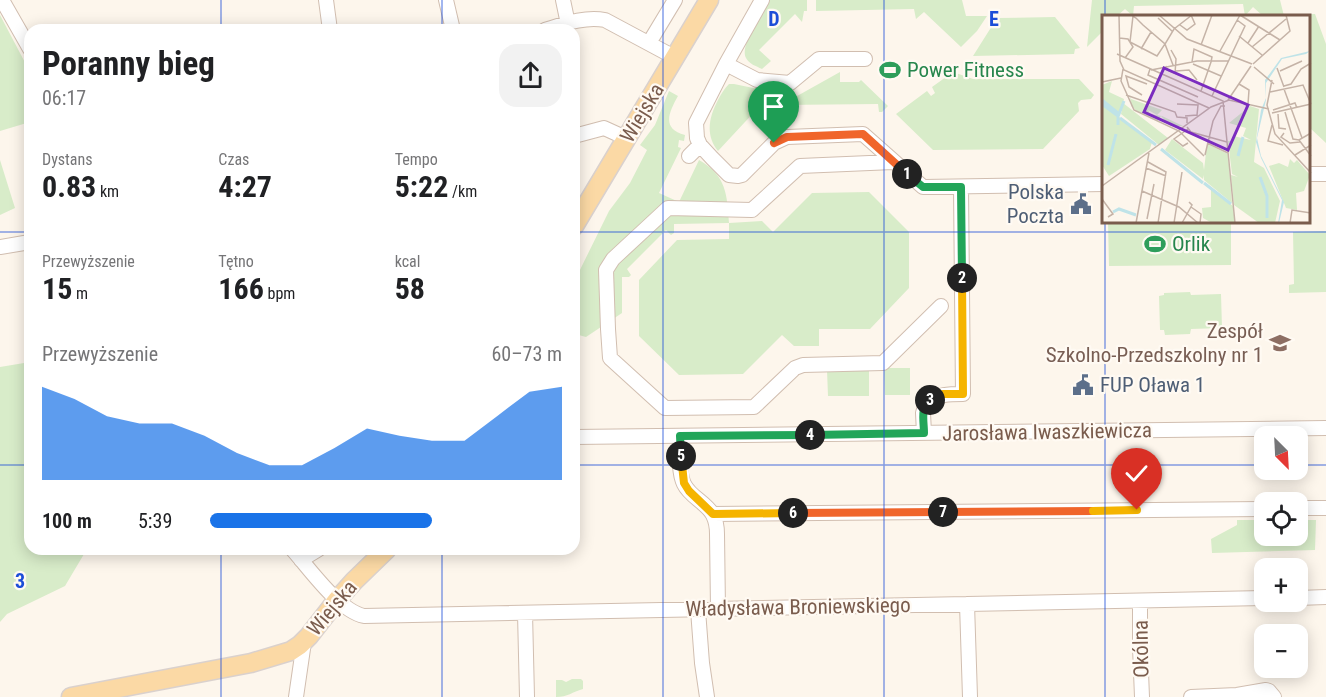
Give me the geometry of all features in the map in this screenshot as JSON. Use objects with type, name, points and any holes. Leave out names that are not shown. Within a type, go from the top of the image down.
[{"type":"main road","name":"Wiejska","points":[[580,216],[709,0]]},
{"type":"main road","name":"Wiejska","points":[[304,642],[337,600],[381,555]]},
{"type":"main road","points":[[71,697],[251,663],[291,651],[304,642]]},
{"type":"street","points":[[2,0],[24,38]]},
{"type":"street","points":[[326,0],[329,24]]},
{"type":"street","points":[[446,0],[452,24]]},
{"type":"street","points":[[563,0],[568,24],[592,18],[605,20],[676,58]]},
{"type":"street","points":[[649,43],[675,0]]},
{"type":"street","points":[[762,0],[696,123],[700,145],[729,175],[742,175],[774,143],[787,137],[863,134],[923,187],[1102,184]]},
{"type":"street","points":[[726,64],[758,80],[790,83],[819,59],[865,59]]},
{"type":"street","points":[[580,134],[604,128],[626,138]]},
{"type":"street","points":[[689,156],[700,145]]},
{"type":"street","points":[[894,162],[800,166],[752,210],[668,208],[613,259],[606,270],[610,358],[665,408],[754,406],[795,368],[803,365],[883,363],[941,306]]},
{"type":"street","points":[[924,433],[923,413],[926,403],[943,394],[963,394],[961,187]]},
{"type":"street","points":[[0,247],[24,243]]},
{"type":"street","name":"Jarosława Iwaszkiewicza","points":[[580,439],[632,436],[1326,428]]},
{"type":"street","points":[[680,436],[684,483],[689,491],[713,514],[716,524],[718,609]]},
{"type":"street","points":[[713,514],[1254,508]]},
{"type":"street","points":[[1308,508],[1326,508]]},
{"type":"street","name":"Władysława Broniewskiego","points":[[297,555],[337,600],[350,611],[364,616],[1254,598]]},
{"type":"street","points":[[302,560],[310,555]]},
{"type":"street","points":[[1308,598],[1326,597]]},
{"type":"street","name":"Okólna","points":[[1140,601],[1142,697]]},
{"type":"street","points":[[967,604],[970,697]]},
{"type":"street","points":[[698,610],[707,697]]},
{"type":"street","points":[[525,613],[527,697]]},
{"type":"street","points":[[296,697],[304,642]]},
{"type":"street","points":[[1191,697],[1237,695],[1266,690],[1274,697]]},
{"type":"green space","points":[[770,0],[807,0],[807,11],[804,11],[802,22],[795,14],[759,50],[771,61],[762,69],[749,62],[745,53],[753,29]]},
{"type":"green space","points":[[816,0],[962,0],[966,16],[987,16],[977,31],[961,47],[924,12],[916,19],[914,9],[816,11]]},
{"type":"green space","points":[[1092,0],[1280,0],[1284,15],[1262,15],[1253,7],[1245,15],[1243,4],[1134,6],[1133,15],[1125,9],[1118,15],[1102,15],[1102,32],[1087,47]]},
{"type":"green space","points":[[1315,14],[1326,44],[1326,143],[1311,129],[1311,15],[1292,15]]},
{"type":"green space","points":[[0,15],[24,61],[24,124],[0,131]]},
{"type":"green space","points":[[1055,17],[1080,48],[1075,49],[1074,54],[973,56],[997,18]]},
{"type":"green space","points":[[840,72],[840,82],[859,82],[861,80],[888,106],[879,112],[878,104],[781,105]]},
{"type":"green space","points":[[953,72],[973,79],[1079,79],[1094,95],[1091,99],[1081,100],[1078,103],[1079,111],[1043,149],[933,150],[896,114],[927,91],[931,96],[935,93],[932,87]]},
{"type":"green space","points":[[729,84],[773,92],[773,105],[768,106],[768,113],[764,114],[758,108],[718,151],[711,139],[711,119],[719,98]]},
{"type":"green space","points":[[669,91],[678,96],[669,119],[673,129],[685,135],[684,141],[679,140],[678,147],[681,148],[659,193],[679,202],[699,160],[715,173],[724,187],[729,223],[674,224],[674,233],[671,235],[666,230],[627,269],[631,275],[622,277],[622,313],[586,337],[580,335],[580,270],[609,211],[630,183],[647,150],[640,145],[655,125]]},
{"type":"green space","points":[[0,160],[15,208],[0,215]]},
{"type":"green space","points":[[869,192],[909,232],[909,288],[870,329],[819,329],[819,346],[794,346],[782,335],[743,374],[679,375],[639,336],[639,280],[677,240],[729,239],[729,223],[762,221],[773,232],[812,193]]},
{"type":"green space","name":"Orlik","points":[[1108,224],[1231,224],[1231,265],[1109,266]]},
{"type":"green space","points":[[1326,231],[1326,292],[1289,293],[1289,285],[1294,284],[1293,232]]},
{"type":"green space","points":[[1190,292],[1191,295],[1221,294],[1222,328],[1191,329],[1190,334],[1165,335],[1164,330],[1160,330],[1159,296],[1164,293]]},
{"type":"green space","points":[[24,363],[24,555],[83,555],[65,586],[7,614],[0,622],[0,367]]},
{"type":"green space","points":[[884,368],[910,368],[910,395],[885,395]]},
{"type":"green space","points":[[869,369],[869,396],[828,396],[827,370]]},
{"type":"green space","points":[[1237,520],[1254,520],[1254,546],[1308,546],[1308,520],[1316,520],[1315,550],[1212,553],[1211,539],[1237,525]]},
{"type":"green space","points":[[581,679],[583,689],[556,697],[556,680],[566,682]]},
{"type":"place","name":"Power Fitness","points":[[890,70]]},
{"type":"place","name":"Polska Poczta","points":[[1081,204]]},
{"type":"place","name":"Orlik","points":[[1155,244]]},
{"type":"place","name":"Zespół Szkolno-Przedszkolny nr 1","points":[[1280,343]]},
{"type":"place","name":"FUP Oława 1","points":[[1083,385]]},
{"type":"route","points":[[774,143],[787,137],[863,134],[923,187],[961,187],[963,394],[943,394],[926,403],[923,413],[924,433],[680,436],[682,476],[689,491],[713,514],[1137,510]]}]
